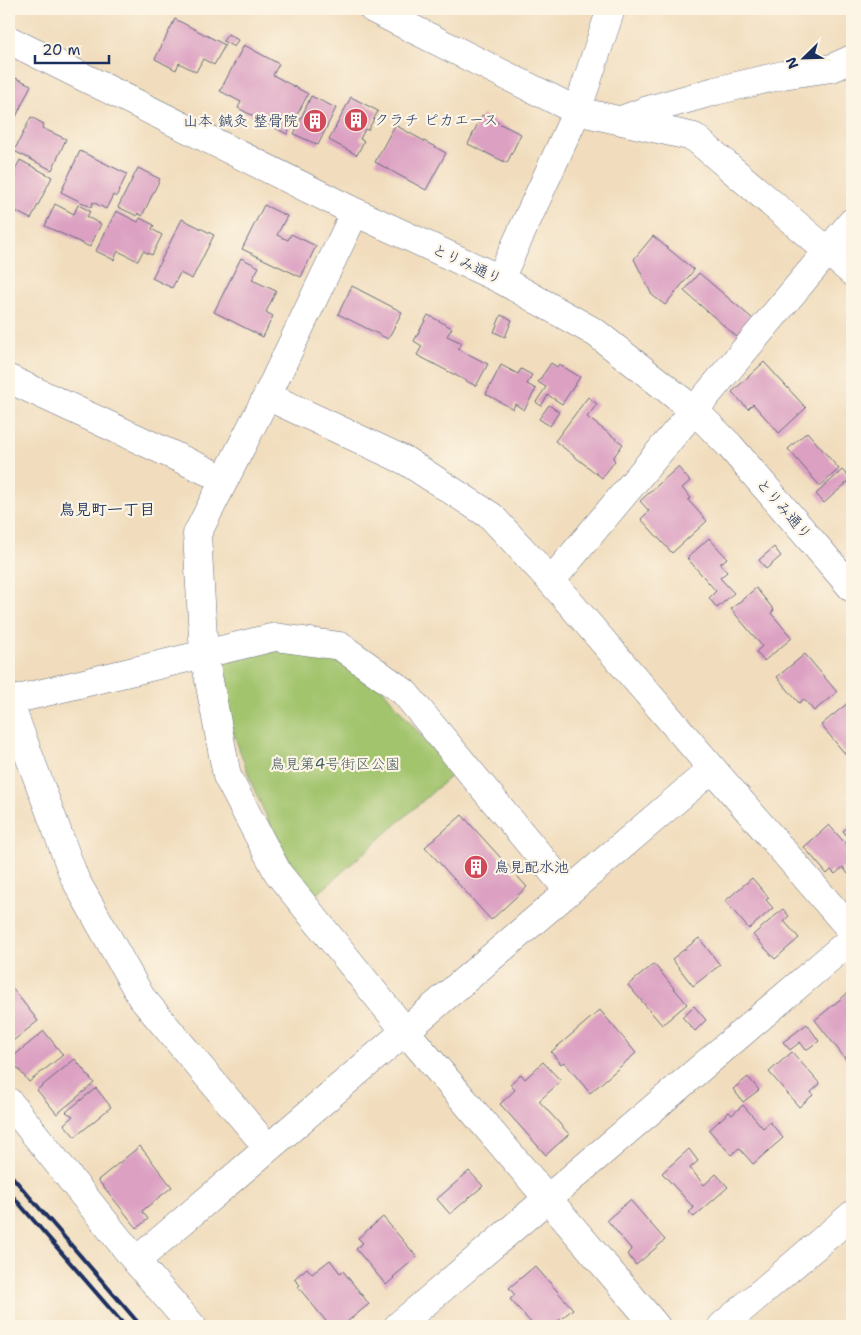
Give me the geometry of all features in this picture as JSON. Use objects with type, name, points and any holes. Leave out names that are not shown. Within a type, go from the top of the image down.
[{"type":"street","points":[[500,279],[577,111],[611,9]]},
{"type":"street","points":[[384,11],[577,111],[694,137],[852,272]]},
{"type":"street","name":"とりみ通り","points":[[9,40],[355,212],[500,279],[596,333],[695,411],[730,446],[852,588]]},
{"type":"street","points":[[621,120],[644,111],[715,91],[783,75],[832,68],[852,59]]},
{"type":"street","points":[[355,212],[268,396],[197,534],[204,654],[228,776],[278,873],[406,1032],[656,1326]]},
{"type":"street","points":[[551,581],[852,222]]},
{"type":"street","points":[[9,379],[224,479]]},
{"type":"street","points":[[268,396],[406,460],[491,516],[551,581],[852,931]]},
{"type":"street","points":[[268,1148],[141,998],[75,879],[9,702],[275,637],[340,646],[404,692],[568,890]]},
{"type":"street","points":[[136,1261],[406,1032],[568,890],[712,769]]},
{"type":"street","points":[[398,1326],[852,939]]},
{"type":"street","points":[[9,1102],[136,1261],[192,1326]]},
{"type":"street","points":[[722,1326],[852,1215]]},
{"type":"green space","name":"鳥見第4号街区公園","points":[[275,651],[308,652],[346,664],[381,688],[453,774],[313,898],[279,844],[253,787],[231,726],[221,668],[229,659]]},
{"type":"building","points":[[175,19],[225,45],[214,65],[203,59],[196,72],[179,63],[176,70],[155,59]]},
{"type":"building","points":[[228,34],[238,40],[234,47],[223,41]]},
{"type":"building","points":[[244,45],[279,64],[273,75],[308,94],[287,134],[238,108],[241,102],[220,91]]},
{"type":"building","points":[[9,75],[31,85],[16,117],[9,114]]},
{"type":"building","name":"山本 鍼灸 整骨院","points":[[311,96],[336,108],[318,145],[294,134]]},
{"type":"building","name":"クラチ ピカエース","points":[[351,97],[378,111],[368,130],[365,129],[360,139],[364,141],[357,155],[329,140]]},
{"type":"building","points":[[482,115],[521,134],[507,163],[468,144]]},
{"type":"building","points":[[31,117],[44,124],[42,128],[66,139],[52,170],[14,151]]},
{"type":"building","points":[[395,125],[446,153],[426,190],[375,162]]},
{"type":"building","points":[[80,151],[127,174],[116,197],[113,195],[106,209],[93,202],[91,207],[61,192]]},
{"type":"building","points":[[20,160],[52,177],[31,219],[9,208],[9,182]]},
{"type":"building","points":[[138,168],[160,179],[142,216],[138,213],[137,216],[118,207]]},
{"type":"building","points":[[55,204],[74,214],[78,205],[90,211],[87,217],[101,224],[90,247],[45,226]]},
{"type":"building","points":[[264,205],[287,216],[277,235],[288,240],[291,234],[316,246],[301,277],[242,249]]},
{"type":"building","points":[[116,211],[138,222],[140,218],[154,225],[152,229],[162,235],[152,255],[143,251],[138,261],[118,251],[114,260],[96,251]]},
{"type":"building","points":[[182,219],[214,235],[192,279],[180,273],[172,288],[152,278]]},
{"type":"building","points":[[653,236],[694,270],[665,305],[652,295],[634,259]]},
{"type":"building","points":[[241,258],[259,267],[252,280],[276,291],[266,312],[273,316],[263,337],[214,312]]},
{"type":"building","points":[[699,273],[753,319],[737,337],[684,291]]},
{"type":"building","points":[[352,286],[402,312],[388,339],[338,314]]},
{"type":"building","points":[[428,315],[452,328],[447,336],[462,343],[458,349],[488,364],[476,386],[417,355],[422,346],[414,341]]},
{"type":"building","points":[[501,315],[512,320],[505,337],[494,332]]},
{"type":"building","points":[[764,362],[806,408],[779,433],[753,404],[748,409],[732,392]]},
{"type":"building","points":[[551,363],[557,367],[559,364],[580,377],[562,404],[548,395],[541,406],[536,402],[546,387],[538,382]]},
{"type":"building","points":[[501,365],[518,374],[521,369],[532,375],[527,384],[536,389],[524,410],[515,404],[513,409],[486,394]]},
{"type":"building","points":[[588,397],[597,404],[587,417],[623,444],[613,458],[615,461],[602,478],[555,441]]},
{"type":"building","points":[[549,405],[559,412],[550,426],[539,419]]},
{"type":"building","points":[[807,432],[839,469],[820,486],[788,449]]},
{"type":"building","points":[[678,467],[690,481],[682,488],[691,498],[688,500],[707,521],[672,553],[641,519],[649,511],[640,501]]},
{"type":"building","points":[[842,470],[851,479],[824,503],[816,494]]},
{"type":"building","points":[[709,538],[727,558],[720,564],[727,572],[720,578],[734,593],[717,608],[709,598],[716,591],[687,558]]},
{"type":"building","points":[[774,547],[781,556],[766,569],[759,560]]},
{"type":"building","points":[[756,588],[774,610],[771,613],[792,638],[764,661],[756,652],[762,646],[731,609]]},
{"type":"building","points":[[805,654],[837,692],[814,711],[804,699],[799,703],[777,677]]},
{"type":"building","points":[[849,702],[852,706],[852,762],[821,725]]},
{"type":"building","name":"鳥見配水池","points":[[462,815],[527,887],[491,920],[425,847]]},
{"type":"building","points":[[852,824],[852,842],[843,831]]},
{"type":"building","points":[[829,825],[852,851],[852,870],[848,874],[843,867],[835,874],[831,870],[827,874],[804,847]]},
{"type":"building","points":[[752,878],[769,898],[766,900],[773,908],[749,929],[725,901]]},
{"type":"building","points":[[783,909],[789,916],[784,921],[799,938],[775,959],[753,935]]},
{"type":"building","points":[[699,938],[720,965],[693,986],[672,959]]},
{"type":"building","points":[[654,964],[687,1004],[662,1025],[628,985]]},
{"type":"building","points":[[9,984],[38,1021],[9,1044]]},
{"type":"building","points":[[849,992],[852,996],[852,1067],[815,1020]]},
{"type":"building","points":[[694,1006],[706,1020],[695,1031],[682,1017]]},
{"type":"building","points":[[600,1010],[636,1053],[590,1093],[564,1062],[561,1064],[551,1052]]},
{"type":"building","points":[[807,1024],[819,1041],[806,1050],[800,1042],[790,1050],[783,1042]]},
{"type":"building","points":[[44,1031],[63,1055],[29,1082],[10,1059]]},
{"type":"building","points":[[792,1052],[820,1084],[811,1092],[813,1095],[799,1107],[769,1072]]},
{"type":"building","points":[[75,1059],[94,1083],[57,1114],[37,1090]]},
{"type":"building","points":[[543,1062],[561,1081],[539,1101],[569,1134],[546,1155],[500,1104],[515,1090],[510,1084],[521,1074],[525,1079]]},
{"type":"building","points":[[748,1077],[759,1090],[743,1102],[733,1089]]},
{"type":"building","points":[[96,1088],[111,1107],[75,1137],[64,1124],[73,1116],[66,1112]]},
{"type":"building","points":[[743,1105],[763,1128],[770,1122],[783,1138],[753,1164],[739,1148],[731,1155],[709,1130],[729,1112],[732,1115]]},
{"type":"building","points":[[140,1146],[172,1187],[142,1211],[148,1219],[137,1228],[98,1180]]},
{"type":"building","points":[[689,1149],[698,1161],[690,1168],[704,1185],[716,1174],[728,1187],[694,1217],[689,1212],[694,1208],[662,1173]]},
{"type":"building","points":[[469,1171],[483,1186],[450,1214],[437,1199]]},
{"type":"building","points":[[630,1200],[665,1240],[636,1265],[627,1254],[632,1250],[607,1220]]},
{"type":"building","points":[[383,1217],[417,1257],[386,1285],[356,1249],[363,1243],[358,1238]]},
{"type":"building","points":[[330,1260],[340,1273],[343,1271],[369,1304],[342,1326],[330,1326],[298,1287],[300,1285],[294,1279],[307,1268],[312,1274]]},
{"type":"building","points":[[535,1266],[573,1309],[557,1322],[560,1326],[534,1326],[510,1299],[515,1295],[509,1288]]},
{"type":"railway","points":[[9,1173],[141,1326]]},
{"type":"railway","points":[[9,1192],[125,1326]]},
{"type":"place","name":"クラチ ピカエース","points":[[356,120]]},
{"type":"place","name":"山本 鍼灸 整骨院","points":[[315,121]]},
{"type":"place","name":"鳥見配水池","points":[[476,867]]},
{"type":"district","name":"鳥見町一丁目","points":[[107,509]]}]
